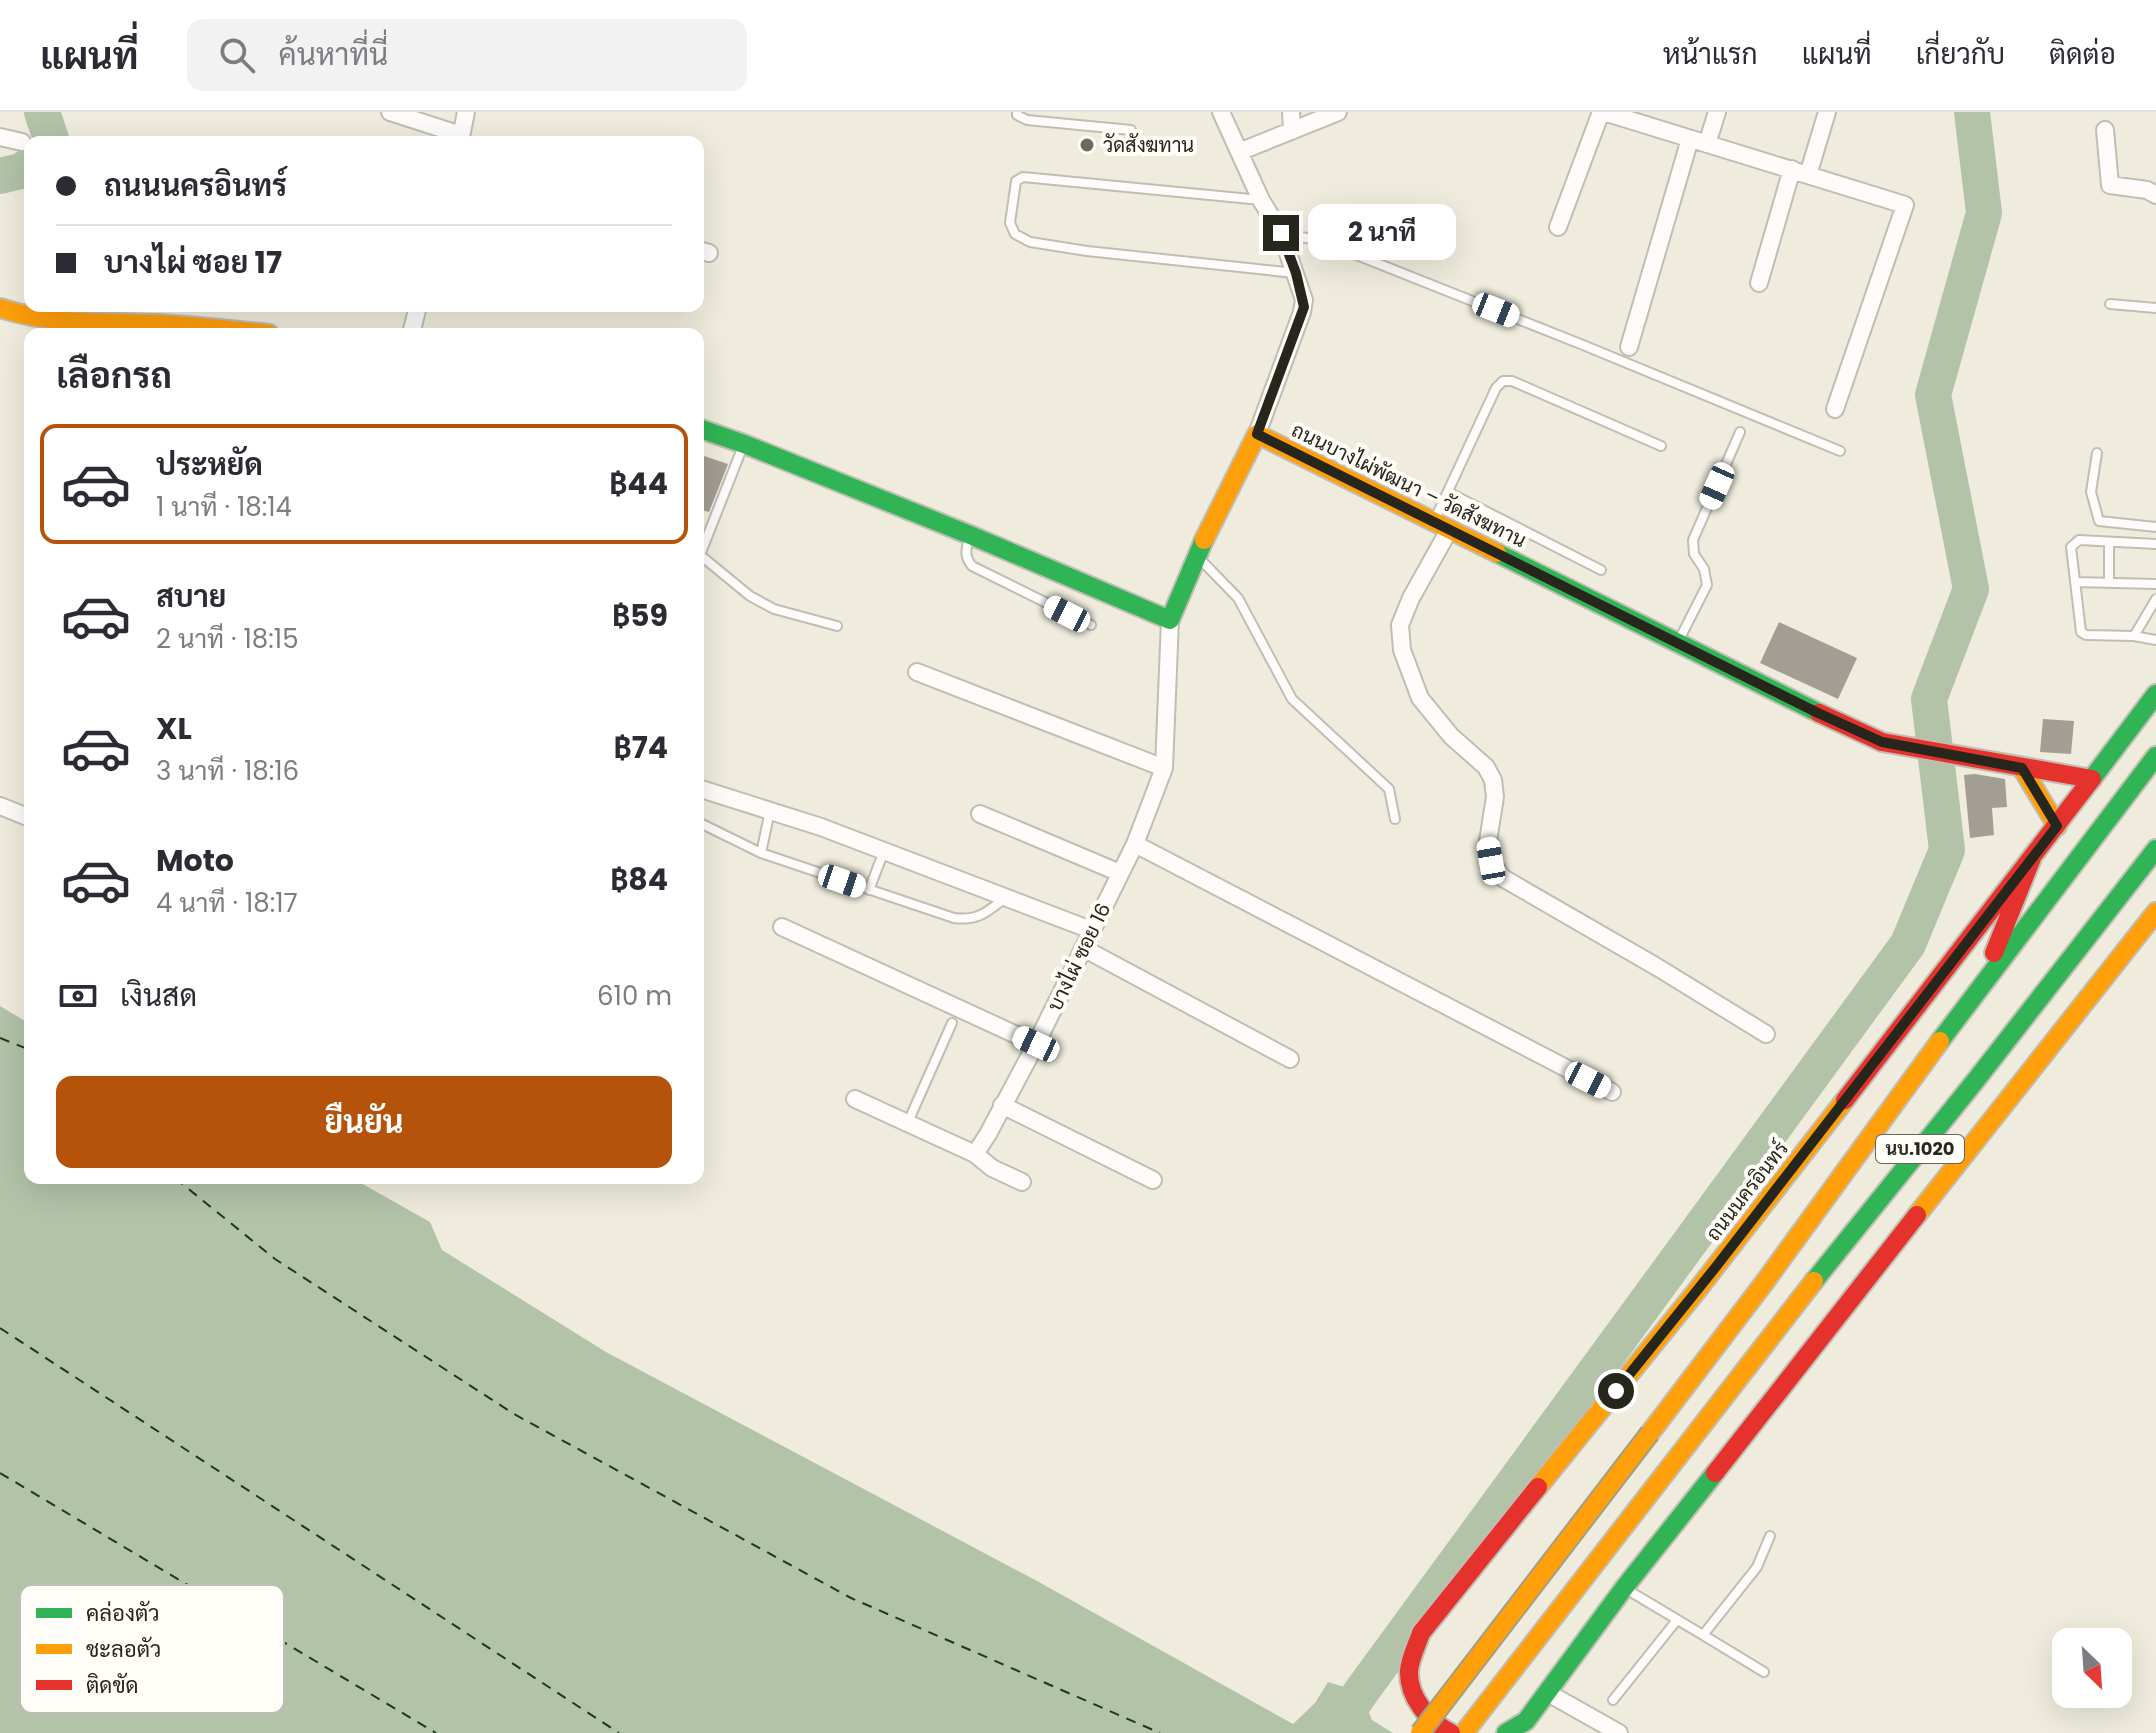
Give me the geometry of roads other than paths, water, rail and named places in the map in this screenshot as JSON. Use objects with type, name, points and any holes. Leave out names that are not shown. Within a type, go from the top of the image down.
[{"type":"main road","points":[[0,308],[31,319],[56,322],[198,328]]},
{"type":"main road","points":[[704,430],[970,535],[1170,620],[1196,555],[1257,434]]},
{"type":"main road","name":"ถนนบางไผ่พัฒนา – วัดสังฆทาน","points":[[1257,434],[1882,742],[2092,779]]},
{"type":"main road","name":"ถนนนครอินทร์","points":[[1451,1733],[1426,1715],[1412,1689],[1409,1671],[1421,1633],[1695,1293],[2156,694]]},
{"type":"main road","name":"นบ.1020","points":[[1420,1733],[1764,1283],[1879,1121],[2156,756]]},
{"type":"main road","points":[[2022,768],[2057,826]]},
{"type":"main road","name":"นบ.1020","points":[[1464,1733],[1806,1291],[2156,849]]},
{"type":"main road","points":[[1983,983],[2032,858]]},
{"type":"main road","name":"นบ.1020","points":[[1506,1733],[1529,1724],[1624,1588],[2156,912]]},
{"type":"street","points":[[390,112],[452,136]]},
{"type":"street","points":[[461,136],[466,112]]},
{"type":"street","points":[[1221,112],[1261,200],[1281,233],[1304,300],[1257,434]]},
{"type":"street","points":[[1291,112],[1292,131]]},
{"type":"street","points":[[1239,152],[1338,112]]},
{"type":"street","points":[[1707,144],[1717,112]]},
{"type":"street","points":[[1759,283],[1800,172],[1827,112]]},
{"type":"street","points":[[1558,227],[1607,113],[1905,205],[1835,409]]},
{"type":"street","points":[[2105,130],[2110,185],[2147,190],[2156,195]]},
{"type":"street","points":[[0,137],[22,142]]},
{"type":"street","points":[[1629,347],[1690,139]]},
{"type":"street","points":[[1441,526],[1400,625],[1402,650],[1420,698],[1451,736],[1486,767],[1493,780],[1495,797],[1488,841],[1491,861],[1503,878],[1766,1034]]},
{"type":"street","name":"บางไผ่ ซอย 16","points":[[975,1154],[1036,1044],[1135,844],[1164,768],[1170,620]]},
{"type":"street","points":[[917,672],[1164,768]]},
{"type":"street","points":[[704,790],[821,827],[1091,930]]},
{"type":"street","points":[[0,806],[24,816]]},
{"type":"street","points":[[980,814],[1120,873]]},
{"type":"street","points":[[1135,844],[1612,1092]]},
{"type":"street","points":[[782,927],[1036,1044]]},
{"type":"street","points":[[1083,948],[1290,1059]]},
{"type":"street","points":[[855,1099],[975,1154],[992,1168],[1022,1182]]},
{"type":"street","points":[[1002,1105],[1153,1180]]},
{"type":"street","points":[[1548,1693],[1619,1733]]},
{"type":"lane","points":[[1017,112],[1027,120],[1131,130]]},
{"type":"lane","points":[[1261,200],[1023,177],[1016,181],[1010,223],[1015,234],[1030,242],[1296,273]]},
{"type":"lane","points":[[1281,233],[1319,240],[1840,451]]},
{"type":"lane","points":[[2110,304],[2156,308]]},
{"type":"lane","points":[[1441,526],[1448,492],[1496,388],[1503,381],[1512,381],[1661,446]]},
{"type":"lane","points":[[1677,643],[1707,585],[1704,569],[1694,554],[1693,540],[1740,432]]},
{"type":"lane","points":[[704,543],[744,444]]},
{"type":"lane","points":[[2097,453],[2091,492],[2099,521],[2156,527]]},
{"type":"lane","points":[[1448,492],[1601,570]]},
{"type":"lane","points":[[970,535],[965,551],[972,566],[1091,625]]},
{"type":"lane","points":[[2156,544],[2079,540],[2071,547],[2081,632],[2086,635],[2134,636],[2156,640]]},
{"type":"lane","points":[[2109,542],[2109,583]]},
{"type":"lane","points":[[1196,555],[1238,598],[1292,699],[1389,789],[1395,819]]},
{"type":"lane","points":[[704,559],[750,596],[774,609],[837,626]]},
{"type":"lane","points":[[2076,582],[2156,584]]},
{"type":"lane","points":[[2134,636],[2156,599]]},
{"type":"lane","points":[[761,853],[770,810]]},
{"type":"lane","points":[[704,825],[761,853],[954,918],[969,920],[986,913],[1006,897]]},
{"type":"lane","points":[[869,890],[884,851]]},
{"type":"lane","points":[[908,1122],[952,1023]]},
{"type":"lane","points":[[1703,1635],[1757,1567],[1770,1536]]},
{"type":"lane","points":[[1624,1588],[1764,1672]]},
{"type":"lane","points":[[1613,1700],[1677,1620]]},
{"type":"waterway","points":[[42,112],[50,136]]},
{"type":"waterway","points":[[1333,1733],[1908,944],[1947,850],[1929,699],[1971,589],[1933,395],[1984,213],[1972,112]]},
{"type":"waterway","points":[[0,176],[24,169]]},
{"type":"place","name":"วัดสังฆทาน","points":[[1087,145]]}]
